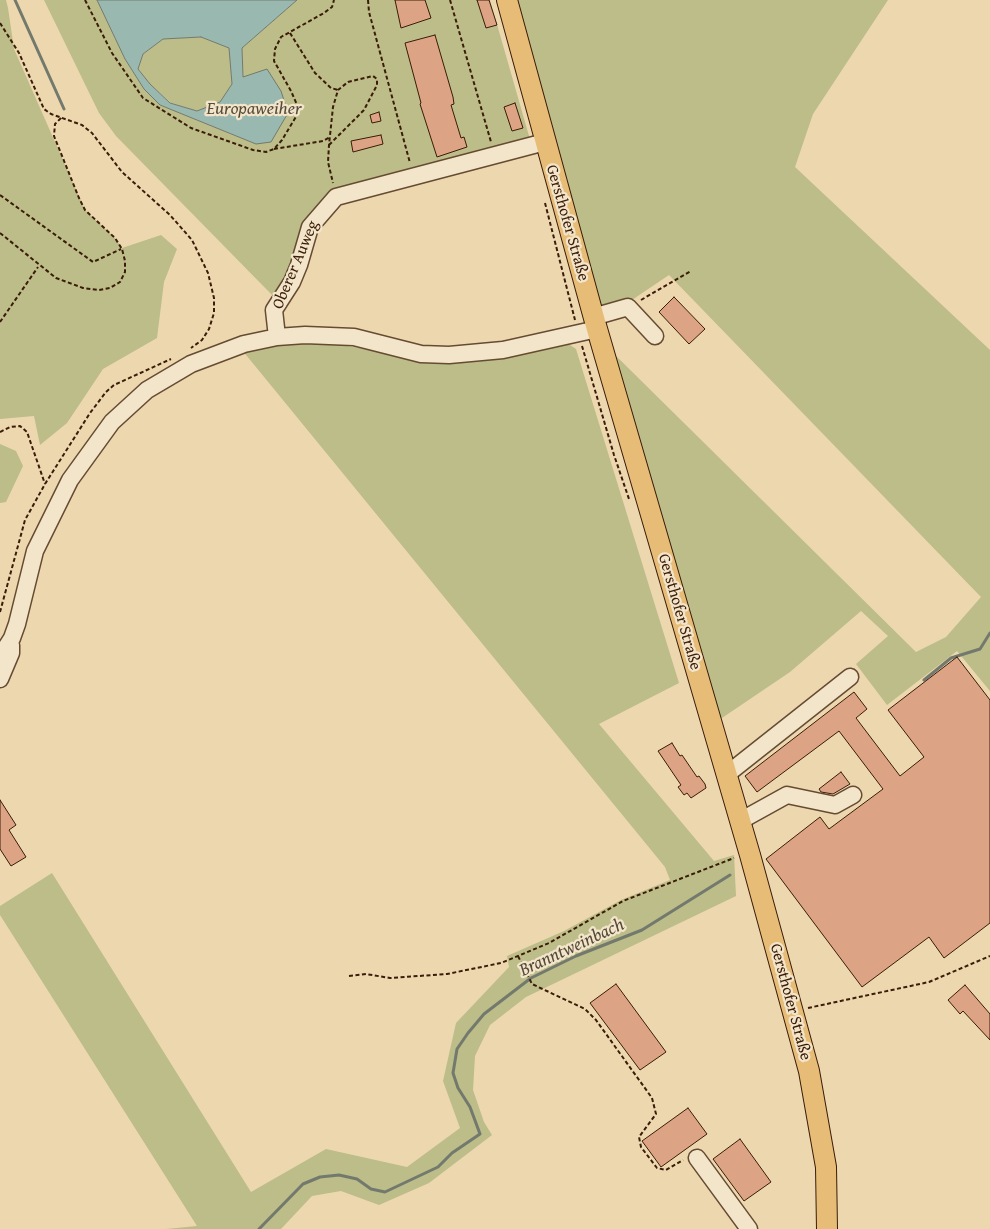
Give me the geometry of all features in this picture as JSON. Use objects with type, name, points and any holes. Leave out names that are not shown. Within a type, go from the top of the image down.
[{"type":"main road","name":"Gersthofer Straße","points":[[507,0],[595,323],[750,855],[793,1012],[820,1121],[826,1167],[827,1229]]},
{"type":"street","points":[[336,197],[545,142]]},
{"type":"street","name":"Oberer Auweg","points":[[277,337],[274,310],[292,282],[310,227],[336,197]]},
{"type":"street","points":[[0,679],[11,653],[12,638],[35,551],[70,480],[112,422],[147,390],[191,364],[244,344],[277,337],[320,335],[354,337],[421,354],[449,355],[503,350],[595,323],[628,307],[655,336]]},
{"type":"street","points":[[0,657],[12,638]]},
{"type":"street","points":[[726,775],[850,677]]},
{"type":"street","points":[[740,821],[787,796],[835,805],[854,795]]},
{"type":"street","points":[[697,1158],[749,1229]]},
{"type":"path","points":[[85,0],[112,53],[143,98],[191,128],[253,150],[266,152],[323,141],[330,137]]},
{"type":"path","points":[[274,149],[297,115],[298,107],[274,61],[274,49],[281,37],[324,13],[332,6],[334,0]]},
{"type":"path","points":[[368,0],[369,12],[414,177]]},
{"type":"path","points":[[450,0],[495,156]]},
{"type":"path","points":[[0,23],[19,53],[44,109],[82,126],[92,133],[122,172],[182,228],[201,256],[212,285],[214,313],[210,329],[202,340],[185,351]]},
{"type":"path","points":[[290,32],[315,73],[331,88],[338,90]]},
{"type":"path","points":[[329,146],[364,110],[373,94],[377,79],[373,76],[348,82],[338,90],[330,137],[329,146],[328,162],[336,197]]},
{"type":"path","points":[[0,233],[39,266],[56,278],[68,283],[98,290],[110,288],[120,282],[125,272],[125,260],[122,249],[115,238],[86,210],[79,198],[54,136],[55,124],[61,118]]},
{"type":"path","points":[[0,195],[93,262],[122,249]]},
{"type":"path","points":[[0,322],[39,266]]},
{"type":"path","points":[[628,307],[691,271]]},
{"type":"path","points":[[0,612],[25,520],[45,484],[106,392],[127,378],[178,355]]},
{"type":"path","points":[[0,432],[10,427],[20,426],[27,432],[45,484]]},
{"type":"path","points":[[349,976],[366,974],[390,978],[447,974],[482,968],[549,943],[623,902],[719,864],[750,855]]},
{"type":"path","points":[[518,956],[524,973],[532,984],[585,1009],[596,1020],[652,1098],[656,1114],[639,1137],[641,1147],[657,1168],[666,1170],[690,1157],[697,1158]]},
{"type":"path","points":[[793,1012],[930,982],[990,956]]},
{"type":"green space","points":[[0,0],[6,0],[14,49],[85,210],[115,238],[122,248],[161,235],[177,249],[164,282],[157,338],[103,369],[67,423],[40,445],[34,416],[0,419]]},
{"type":"green space","points":[[44,0],[97,0],[125,59],[144,89],[160,105],[256,144],[243,78],[242,48],[297,0],[490,0],[531,143],[336,196],[275,298],[116,136],[99,113]]},
{"type":"green space","points":[[516,0],[888,0],[813,114],[795,167],[990,350],[990,691],[957,651],[887,705],[856,664],[888,636],[861,611],[790,672],[719,720],[609,349],[916,652],[946,637],[981,597],[669,275],[626,304],[601,311]]},
{"type":"green space","points":[[201,37],[229,48],[232,84],[220,102],[197,111],[171,103],[150,84],[138,69],[143,54],[163,39]]},
{"type":"green space","points":[[322,342],[372,350],[562,344],[570,345],[576,349],[679,683],[599,724],[714,861],[734,855],[736,896],[526,997],[490,1025],[475,1056],[473,1090],[484,1122],[492,1135],[429,1183],[379,1205],[341,1191],[312,1196],[281,1229],[166,1229],[197,1226],[0,915],[0,906],[52,873],[251,1192],[326,1149],[407,1167],[460,1128],[443,1081],[456,1023],[509,967],[507,956],[564,931],[621,900],[670,880],[665,867],[242,350],[257,346]]},
{"type":"green space","points":[[0,444],[16,451],[23,466],[6,502],[0,503]]},
{"type":"water","name":"Europaweiher","points":[[97,0],[297,0],[242,48],[243,77],[267,69],[281,91],[288,113],[271,142],[256,144],[160,105],[144,89],[125,59]],"holes":[[[201,37],[229,48],[232,84],[220,102],[197,111],[170,103],[150,84],[138,69],[143,54],[163,39]]]},
{"type":"building","points":[[395,0],[425,0],[431,18],[401,28]]},
{"type":"building","points":[[477,0],[489,0],[497,25],[486,28]]},
{"type":"building","points":[[435,35],[453,97],[454,104],[451,105],[461,138],[464,137],[467,147],[437,157],[420,104],[405,43]]},
{"type":"building","points":[[515,103],[523,128],[512,131],[504,107]]},
{"type":"building","points":[[379,112],[381,121],[372,123],[370,115]]},
{"type":"building","points":[[381,135],[383,144],[353,152],[351,141]]},
{"type":"building","points":[[674,297],[705,329],[689,344],[659,312]]},
{"type":"building","points":[[957,657],[990,700],[990,923],[944,958],[929,937],[862,987],[766,859],[820,817],[829,829],[883,789],[839,731],[757,792],[745,776],[854,692],[867,709],[856,718],[900,776],[924,757],[888,710]]},
{"type":"building","points":[[672,743],[680,756],[682,755],[697,777],[699,776],[705,784],[706,788],[691,798],[687,793],[684,795],[678,787],[681,785],[658,751]]},
{"type":"building","points":[[841,772],[850,784],[833,794],[821,792],[819,789]]},
{"type":"building","points":[[0,800],[16,825],[9,830],[26,857],[11,866],[0,849]]},
{"type":"building","points":[[616,984],[666,1052],[640,1070],[590,1003]]},
{"type":"building","points":[[965,985],[990,1014],[990,1040],[963,1011],[960,1014],[948,1000]]},
{"type":"building","points":[[688,1108],[707,1134],[661,1167],[642,1141]]},
{"type":"building","points":[[740,1139],[771,1182],[744,1201],[713,1159]]},
{"type":"waterway","points":[[15,0],[64,109]]},
{"type":"waterway","name":"Branntweinbach","points":[[924,680],[951,658],[980,649],[990,633]]},
{"type":"waterway","name":"Branntweinbach","points":[[259,1229],[303,1184],[320,1177],[339,1175],[357,1179],[371,1189],[385,1192],[438,1167],[452,1153],[480,1134],[470,1107],[458,1088],[453,1073],[457,1049],[484,1014],[531,978],[576,956],[642,930],[730,875]]}]
